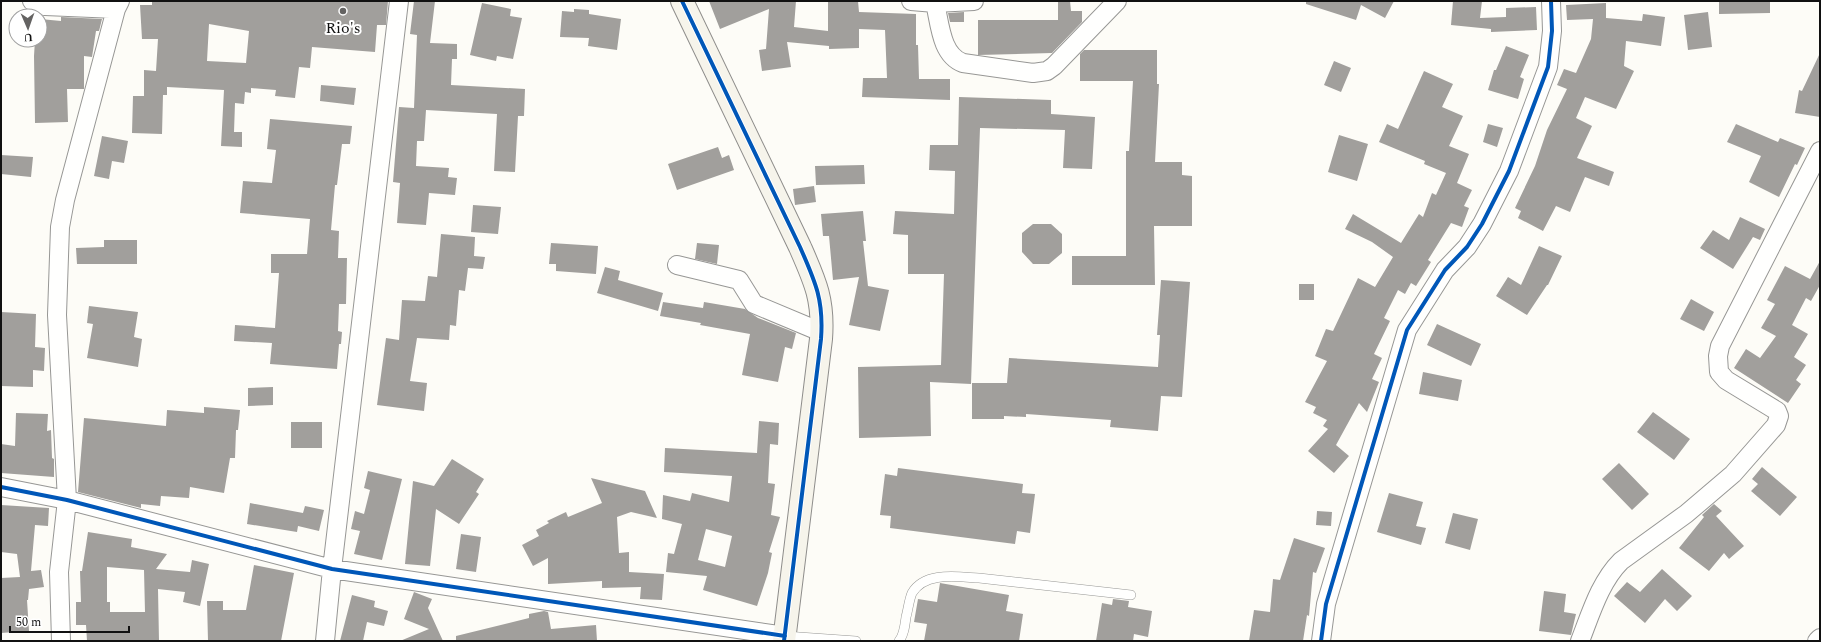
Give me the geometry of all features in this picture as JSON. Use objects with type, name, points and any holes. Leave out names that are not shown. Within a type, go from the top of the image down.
[{"type":"street","points":[[32,1],[45,6],[118,5],[65,200],[60,227],[57,315],[67,500],[59,572],[61,641]]},
{"type":"street","points":[[325,641],[332,569],[399,1]]},
{"type":"street","points":[[1,487],[67,500],[332,569],[785,638],[821,332],[820,304],[817,285],[800,246],[682,1],[678,1]]},
{"type":"street","points":[[911,1],[935,3],[974,1]]},
{"type":"street","points":[[935,3],[946,50],[956,60],[1033,73],[1047,71],[1054,66],[1117,1]]},
{"type":"street","points":[[1321,641],[1326,604],[1407,330],[1445,270],[1467,247],[1482,224],[1509,170],[1548,67],[1552,31],[1551,1]]},
{"type":"street","points":[[1580,641],[1604,582],[1613,568],[1686,514],[1733,474],[1776,425],[1779,416],[1777,411],[1726,380],[1719,372],[1718,356],[1720,346],[1820,151]]},
{"type":"street","points":[[677,265],[739,280],[754,304],[821,332]]},
{"type":"street","points":[[1817,641],[1820,638]]},
{"type":"lane","points":[[899,641],[903,634],[911,595],[918,585],[933,578],[954,576],[979,578],[1131,595]]},
{"type":"lane","points":[[785,638],[856,641]]},
{"type":"building","points":[[152,1],[388,1],[386,25],[377,25],[375,52],[312,47],[310,68],[299,67],[295,98],[275,96],[276,90],[251,88],[251,93],[245,92],[244,104],[235,103],[234,132],[242,132],[242,147],[221,146],[224,90],[167,87],[167,95],[163,95],[162,134],[132,133],[133,96],[144,96],[144,70],[156,71],[158,39],[142,39],[140,5],[152,5]],"holes":[[[209,24],[249,31],[246,63],[207,61]]]},
{"type":"building","points":[[414,1],[435,1],[430,43],[457,44],[457,59],[452,59],[451,85],[525,89],[524,116],[518,116],[515,172],[494,171],[497,114],[426,110],[424,141],[417,141],[416,166],[449,168],[448,177],[457,178],[455,195],[429,193],[426,225],[397,223],[400,183],[393,182],[399,107],[414,108],[417,35],[410,34]]},
{"type":"building","points":[[709,1],[796,1],[794,27],[828,31],[828,1],[858,1],[859,12],[916,14],[916,45],[918,45],[919,79],[950,79],[950,100],[862,97],[863,78],[887,78],[885,30],[859,29],[859,48],[829,49],[829,46],[787,42],[791,67],[762,71],[759,50],[766,49],[769,9],[720,29]]},
{"type":"building","points":[[1058,1],[1070,1],[1071,11],[1082,11],[1082,22],[1052,53],[978,55],[978,20],[1058,20]]},
{"type":"building","points":[[1306,1],[1394,1],[1385,18],[1361,5],[1356,20],[1306,4]]},
{"type":"building","points":[[1453,1],[1482,1],[1480,18],[1506,17],[1506,8],[1536,7],[1537,30],[1491,32],[1491,29],[1451,25]]},
{"type":"building","points":[[1719,1],[1770,1],[1770,13],[1719,14]]},
{"type":"building","points":[[482,3],[511,9],[510,16],[522,18],[513,59],[497,56],[496,61],[470,55]]},
{"type":"building","points":[[1606,3],[1606,18],[1642,21],[1643,14],[1665,17],[1661,46],[1626,41],[1624,66],[1634,71],[1616,109],[1585,97],[1576,118],[1592,126],[1577,158],[1614,172],[1609,186],[1585,177],[1570,212],[1556,206],[1543,231],[1518,218],[1521,211],[1515,208],[1535,166],[1547,130],[1567,89],[1557,85],[1564,69],[1576,73],[1591,39],[1593,19],[1567,20],[1566,5]]},
{"type":"building","points":[[574,9],[589,10],[589,14],[621,19],[617,50],[588,46],[589,38],[560,37],[562,11],[574,12]]},
{"type":"building","points":[[964,12],[964,22],[950,22],[948,13]]},
{"type":"building","points":[[1708,12],[1712,47],[1688,50],[1684,15]]},
{"type":"building","points":[[61,17],[102,19],[99,31],[96,31],[92,57],[84,56],[84,89],[67,89],[68,122],[35,123],[34,48],[48,48],[48,20],[61,21]]},
{"type":"building","points":[[1506,46],[1529,55],[1520,77],[1524,79],[1518,99],[1488,90],[1494,70],[1496,70]]},
{"type":"building","points":[[1084,50],[1157,50],[1157,84],[1159,84],[1155,162],[1182,162],[1182,175],[1192,176],[1192,226],[1154,226],[1155,285],[1072,285],[1072,256],[1126,256],[1126,151],[1129,151],[1133,81],[1080,81],[1080,54]]},
{"type":"building","points":[[1820,53],[1820,117],[1795,113],[1799,90],[1802,91]]},
{"type":"building","points":[[1334,61],[1351,68],[1341,92],[1324,85]]},
{"type":"building","points":[[1424,71],[1453,84],[1442,107],[1463,116],[1449,146],[1469,154],[1457,183],[1472,190],[1464,206],[1469,208],[1462,227],[1451,223],[1428,260],[1431,262],[1416,286],[1411,283],[1405,294],[1398,290],[1384,318],[1390,321],[1374,354],[1382,358],[1372,379],[1379,382],[1367,412],[1359,403],[1336,445],[1349,456],[1334,473],[1308,451],[1328,429],[1323,426],[1327,420],[1313,413],[1316,407],[1305,402],[1327,361],[1315,356],[1326,329],[1333,331],[1358,278],[1375,287],[1393,257],[1372,242],[1345,229],[1353,214],[1401,243],[1419,214],[1423,217],[1432,193],[1436,195],[1446,173],[1424,164],[1425,161],[1379,142],[1387,124],[1398,129]]},
{"type":"building","points":[[321,85],[356,88],[354,105],[320,101]]},
{"type":"building","points":[[959,97],[1051,100],[1051,114],[1095,117],[1092,169],[1063,168],[1065,130],[980,128],[971,384],[930,382],[931,436],[859,438],[858,367],[941,365],[944,274],[908,274],[908,235],[893,234],[895,211],[954,214],[955,171],[929,170],[930,145],[958,145]]},
{"type":"building","points":[[270,119],[352,126],[350,144],[342,144],[337,185],[335,185],[331,230],[339,231],[338,258],[347,258],[346,304],[339,304],[338,331],[342,332],[341,344],[339,344],[337,369],[270,364],[272,343],[234,341],[235,325],[275,328],[279,273],[271,273],[271,254],[307,254],[310,219],[240,213],[243,181],[272,183],[276,150],[267,149]]},
{"type":"building","points":[[1488,124],[1503,128],[1497,147],[1483,142]]},
{"type":"building","points":[[1736,124],[1778,142],[1780,138],[1805,148],[1797,165],[1795,164],[1779,197],[1749,182],[1761,156],[1727,142]]},
{"type":"building","points":[[1339,135],[1368,144],[1357,181],[1328,172]]},
{"type":"building","points":[[102,136],[128,141],[124,163],[112,161],[109,179],[94,176]]},
{"type":"building","points":[[718,147],[722,158],[729,155],[734,170],[677,190],[668,164]]},
{"type":"building","points":[[1,155],[33,157],[31,177],[1,174]]},
{"type":"building","points":[[864,165],[865,184],[816,185],[815,166]]},
{"type":"building","points":[[814,186],[816,202],[795,205],[793,189]]},
{"type":"building","points":[[473,205],[501,207],[498,234],[471,232]]},
{"type":"building","points":[[863,211],[866,241],[863,241],[868,286],[889,290],[880,331],[849,325],[859,277],[833,280],[829,236],[823,236],[821,214]]},
{"type":"building","points":[[1740,217],[1765,229],[1760,240],[1753,237],[1733,269],[1700,248],[1713,230],[1729,240]]},
{"type":"building","points":[[1033,224],[1051,224],[1062,234],[1062,253],[1049,264],[1033,264],[1022,252],[1022,233]]},
{"type":"building","points":[[441,234],[475,237],[474,256],[485,257],[483,269],[468,268],[465,291],[459,290],[456,326],[450,325],[449,340],[417,338],[410,381],[427,383],[424,411],[377,405],[386,338],[399,340],[402,300],[425,301],[428,276],[437,277]]},
{"type":"building","points":[[104,240],[137,240],[137,264],[77,264],[76,248],[104,247]]},
{"type":"building","points":[[551,243],[598,246],[596,274],[556,271],[556,264],[549,264]]},
{"type":"building","points":[[697,243],[719,245],[717,264],[695,259]]},
{"type":"building","points":[[1539,246],[1562,256],[1548,285],[1527,315],[1496,296],[1508,277],[1521,285]]},
{"type":"building","points":[[1820,261],[1820,285],[1811,301],[1806,298],[1792,325],[1808,334],[1794,357],[1806,365],[1796,380],[1801,384],[1788,403],[1734,368],[1746,349],[1760,358],[1776,336],[1761,328],[1775,304],[1767,300],[1785,266],[1810,279]]},
{"type":"building","points":[[605,267],[620,271],[618,280],[663,293],[658,311],[597,293]]},
{"type":"building","points":[[1161,280],[1190,282],[1182,397],[1161,396],[1158,431],[1110,427],[1111,420],[1026,414],[1026,417],[1004,416],[1004,419],[972,419],[972,383],[1007,383],[1009,358],[1158,367],[1160,335],[1157,335]]},
{"type":"building","points":[[1299,284],[1314,284],[1314,300],[1299,300]]},
{"type":"building","points":[[1691,299],[1714,312],[1704,331],[1680,319]]},
{"type":"building","points":[[663,302],[703,308],[704,302],[745,309],[758,318],[796,333],[792,349],[785,347],[778,382],[742,375],[750,334],[660,316]]},
{"type":"building","points":[[89,306],[138,312],[134,337],[142,339],[138,367],[87,358],[93,324],[87,323]]},
{"type":"building","points":[[1,312],[36,314],[35,347],[45,348],[44,371],[33,370],[33,387],[1,386]]},
{"type":"building","points":[[1437,324],[1481,344],[1471,366],[1427,345]]},
{"type":"building","points":[[1423,372],[1462,380],[1458,401],[1419,394]]},
{"type":"building","points":[[273,387],[273,405],[248,406],[248,388]]},
{"type":"building","points":[[204,407],[240,410],[238,430],[236,430],[235,458],[230,458],[224,493],[190,487],[189,498],[161,496],[160,506],[141,504],[141,508],[78,492],[84,418],[166,426],[167,410],[204,413]]},
{"type":"building","points":[[1653,412],[1690,439],[1674,460],[1637,432]]},
{"type":"building","points":[[16,413],[48,414],[47,431],[51,430],[54,477],[1,473],[1,444],[15,446]]},
{"type":"building","points":[[759,421],[779,423],[778,445],[770,444],[768,483],[775,484],[771,515],[780,517],[769,552],[772,553],[768,573],[757,606],[703,590],[707,576],[666,572],[668,553],[674,554],[682,524],[662,519],[663,495],[690,501],[692,493],[729,502],[732,476],[664,472],[665,448],[757,453]],"holes":[[[706,529],[732,536],[725,567],[698,560]]]},
{"type":"building","points":[[291,422],[322,422],[322,448],[291,448]]},
{"type":"building","points":[[452,459],[484,479],[476,492],[479,494],[459,524],[436,509],[430,566],[405,564],[413,481],[434,486]]},
{"type":"building","points":[[1619,463],[1649,494],[1632,510],[1602,479]]},
{"type":"building","points":[[1762,467],[1797,497],[1780,516],[1751,491],[1758,484],[1752,479]]},
{"type":"building","points":[[898,468],[1023,484],[1022,493],[1035,494],[1030,533],[1017,531],[1015,544],[890,528],[891,516],[880,515],[885,474],[897,476]]},
{"type":"building","points":[[368,471],[402,479],[382,560],[354,554],[360,531],[351,529],[355,511],[364,514],[370,490],[364,488]]},
{"type":"building","points":[[591,478],[645,491],[657,518],[631,512],[617,517],[619,553],[629,552],[629,572],[664,574],[662,600],[640,599],[641,587],[602,588],[602,581],[548,584],[548,558],[533,566],[522,545],[539,536],[536,530],[549,523],[547,521],[566,512],[568,517],[602,503]]},
{"type":"building","points":[[1389,493],[1423,502],[1416,526],[1426,528],[1421,545],[1377,532]]},
{"type":"building","points":[[250,503],[303,513],[305,506],[324,510],[319,531],[298,526],[297,532],[247,524]]},
{"type":"building","points":[[1714,504],[1722,511],[1716,516],[1744,546],[1729,559],[1724,553],[1709,571],[1679,548],[1704,517],[1702,515]]},
{"type":"building","points":[[1,505],[49,508],[48,526],[35,525],[31,571],[41,570],[44,587],[29,589],[27,600],[29,631],[1,633],[1,578],[20,577],[17,554],[1,552]]},
{"type":"building","points":[[1317,511],[1332,512],[1331,526],[1316,525]]},
{"type":"building","points":[[1453,513],[1478,519],[1470,550],[1445,543]]},
{"type":"building","points":[[88,532],[132,539],[131,547],[167,554],[156,569],[190,572],[192,560],[209,564],[200,606],[183,602],[185,592],[158,589],[159,641],[87,641],[86,625],[76,625],[76,602],[81,602],[80,571],[82,571]],"holes":[[[107,567],[144,570],[145,612],[110,612],[110,602],[107,602]]]},
{"type":"building","points":[[461,534],[481,537],[476,572],[456,569]]},
{"type":"building","points":[[1294,538],[1325,548],[1316,573],[1313,572],[1309,616],[1307,615],[1303,641],[1249,641],[1254,610],[1270,612],[1273,579],[1280,580]]},
{"type":"building","points":[[254,565],[294,573],[281,641],[208,641],[207,601],[223,601],[223,610],[246,610]]},
{"type":"building","points":[[1662,569],[1692,596],[1677,611],[1665,599],[1645,623],[1614,596],[1627,582],[1640,592]]},
{"type":"building","points":[[940,583],[1009,595],[1006,611],[1023,614],[1019,641],[924,641],[927,624],[914,622],[918,599],[937,602]]},
{"type":"building","points":[[1544,591],[1566,594],[1564,612],[1576,614],[1571,635],[1539,631]]},
{"type":"building","points":[[414,592],[432,599],[428,608],[443,641],[400,641],[429,629],[404,619]]},
{"type":"building","points":[[352,595],[375,601],[374,607],[388,611],[384,626],[367,622],[363,641],[340,641]]},
{"type":"building","points":[[1113,599],[1129,601],[1128,607],[1152,611],[1148,637],[1134,634],[1133,641],[1096,641],[1102,603],[1112,605]]},
{"type":"building","points":[[544,611],[548,612],[551,629],[596,625],[597,641],[456,641],[456,636],[529,618],[529,614]]},
{"type":"cycle path","points":[[682,1],[800,247],[810,270],[820,302],[822,325],[821,339],[784,641]]},
{"type":"cycle path","points":[[1321,641],[1326,604],[1407,330],[1445,270],[1467,247],[1482,224],[1509,171],[1548,67],[1552,31],[1551,1]]},
{"type":"cycle path","points":[[1,487],[67,500],[332,569],[785,636]]},
{"type":"place","name":"Rio's","points":[[343,11]]}]
